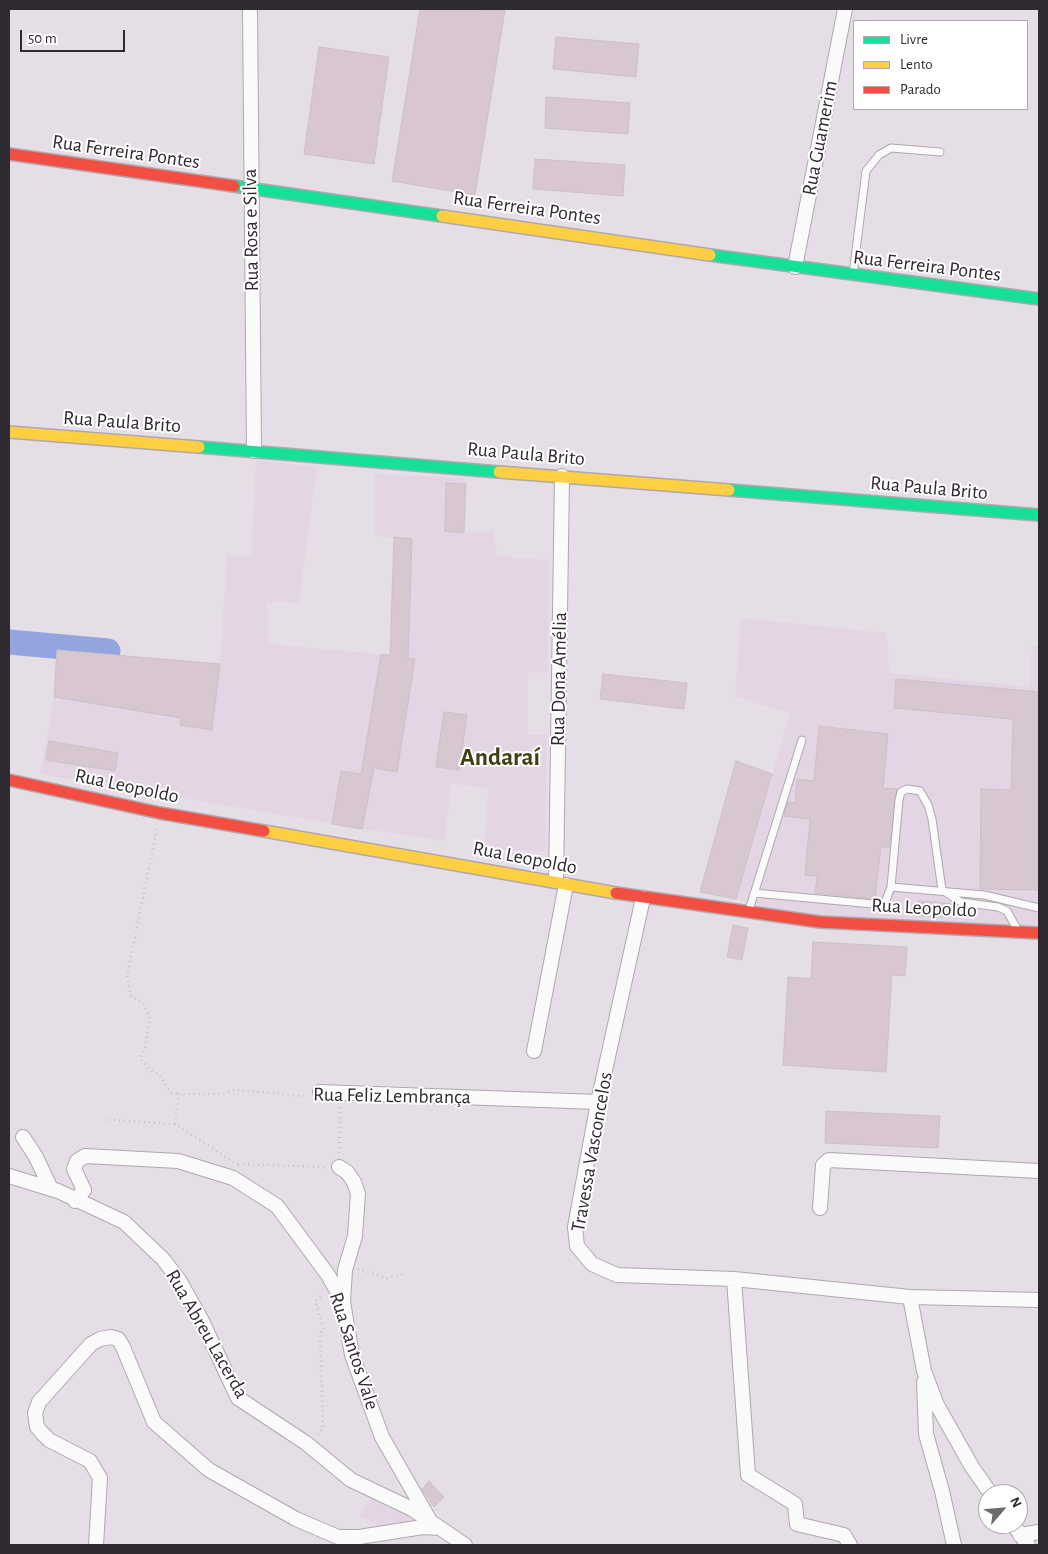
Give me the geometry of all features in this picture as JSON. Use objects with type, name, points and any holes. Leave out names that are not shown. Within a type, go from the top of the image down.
[{"type":"street","name":"Rua Rosa e Silva","points":[[250,9],[250,188],[254,451]]},
{"type":"street","name":"Rua Guamerim","points":[[795,267],[845,9]]},
{"type":"street","name":"Rua Ferreira Pontes","points":[[9,154],[795,267],[1039,299]]},
{"type":"street","name":"Rua Paula Brito","points":[[9,432],[1039,516]]},
{"type":"street","name":"Rua Dona Amélia","points":[[534,1051],[561,883],[562,476]]},
{"type":"street","name":"Rua Leopoldo","points":[[9,780],[160,812],[643,898],[820,922],[1039,933]]},
{"type":"street","name":"Travessa Vasconcelos","points":[[643,898],[598,1102],[575,1226],[577,1246],[592,1264],[617,1275],[734,1279],[910,1297],[1039,1300]]},
{"type":"street","name":"Rua Feliz Lembrança","points":[[320,1092],[598,1102]]},
{"type":"street","points":[[23,1137],[36,1157],[51,1189]]},
{"type":"street","name":"Rua Santos Vale","points":[[75,1201],[84,1190],[74,1169],[77,1161],[85,1156],[178,1161],[232,1178],[277,1206],[306,1244],[336,1288],[343,1302],[352,1355],[382,1437],[434,1524]]},
{"type":"street","points":[[820,1208],[823,1165],[828,1160],[1039,1171]]},
{"type":"street","points":[[339,1167],[347,1172],[354,1182],[358,1194],[355,1236],[346,1270],[343,1302]]},
{"type":"street","name":"Rua Abreu Lacerda","points":[[9,1176],[51,1189],[124,1222],[163,1259],[191,1299],[230,1376],[238,1398],[306,1443],[352,1480],[434,1524],[465,1545]]},
{"type":"street","points":[[734,1279],[748,1476],[795,1504],[797,1524],[844,1535],[850,1545]]},
{"type":"street","points":[[910,1297],[924,1371],[936,1405],[953,1437],[984,1484]]},
{"type":"street","points":[[96,1545],[100,1478],[90,1461],[49,1440],[37,1426],[35,1413],[39,1402],[91,1344],[100,1339],[111,1337],[118,1339],[123,1347],[154,1422],[209,1470],[296,1519],[338,1537],[359,1537],[434,1524]]},
{"type":"street","points":[[924,1371],[926,1434],[942,1491],[954,1545]]},
{"type":"street","points":[[1020,1535],[1039,1532]]},
{"type":"lane","points":[[853,275],[866,171],[879,155],[891,148],[940,152]]},
{"type":"lane","points":[[748,913],[802,740]]},
{"type":"lane","points":[[754,893],[877,906],[884,905],[892,887],[898,800],[901,792],[908,789],[920,791],[928,805],[942,890],[961,902],[998,907],[1007,912],[1018,932]]},
{"type":"lane","points":[[892,887],[984,895],[1039,908]]},
{"type":"path","points":[[160,812],[127,976],[131,996],[142,1003],[150,1017],[145,1049],[140,1058],[152,1071],[160,1075],[170,1092],[179,1094],[175,1124]]},
{"type":"path","name":"Rua Feliz Lembrança","points":[[179,1094],[222,1094],[233,1090],[312,1096],[320,1092]]},
{"type":"path","points":[[238,1164],[339,1167],[340,1092]]},
{"type":"path","points":[[109,1120],[175,1124],[238,1164],[242,1170]]},
{"type":"path","points":[[346,1270],[356,1268],[387,1278],[405,1274]]},
{"type":"path","points":[[306,1443],[320,1434],[323,1428],[320,1333],[324,1330],[315,1301],[336,1288]]},
{"type":"shaded area","points":[[256,460],[317,467],[299,603],[267,602],[269,644],[390,655],[394,538],[374,535],[374,474],[466,478],[464,533],[494,532],[497,556],[549,560],[548,673],[528,672],[528,735],[547,735],[545,852],[484,849],[488,788],[451,784],[445,841],[40,774],[54,697],[57,650],[220,664],[227,554],[251,557]]},
{"type":"shaded area","points":[[741,618],[887,633],[889,673],[1030,687],[1032,646],[1039,646],[1039,929],[821,918],[736,900],[790,713],[735,697]]},
{"type":"shaded area","points":[[372,1495],[415,1516],[409,1523],[382,1528],[360,1516]]},
{"type":"building","points":[[420,9],[505,10],[475,195],[392,181]]},
{"type":"building","points":[[556,37],[639,44],[636,77],[553,69]]},
{"type":"building","points":[[319,47],[389,57],[374,164],[304,154]]},
{"type":"building","points":[[546,97],[630,103],[628,134],[545,128]]},
{"type":"building","points":[[535,159],[625,165],[623,196],[533,189]]},
{"type":"building","points":[[446,483],[466,484],[464,533],[445,531]]},
{"type":"building","points":[[394,537],[412,539],[408,658],[415,659],[397,772],[374,768],[362,829],[332,824],[341,771],[361,774],[381,654],[390,655]]},
{"type":"building","points":[[57,650],[220,664],[212,730],[180,725],[181,718],[54,697]]},
{"type":"building","points":[[603,674],[687,683],[684,709],[600,699]]},
{"type":"building","points":[[896,679],[1039,692],[1039,890],[980,889],[981,789],[1011,790],[1013,719],[894,708]]},
{"type":"building","points":[[444,712],[467,715],[459,770],[436,767]]},
{"type":"building","points":[[819,726],[888,734],[883,788],[897,789],[889,848],[881,846],[875,899],[815,893],[817,876],[805,875],[810,819],[784,816],[788,802],[795,803],[797,779],[814,781]]},
{"type":"building","points":[[49,741],[118,753],[115,771],[46,760]]},
{"type":"building","points":[[736,761],[772,774],[736,899],[700,892]]},
{"type":"building","points":[[918,901],[954,904],[956,905],[955,917],[916,916]]},
{"type":"building","points":[[733,925],[748,928],[742,960],[727,957]]},
{"type":"building","points":[[813,942],[907,947],[905,976],[892,975],[886,1072],[783,1065],[788,977],[811,979]]},
{"type":"building","points":[[826,1111],[940,1116],[938,1148],[825,1143]]},
{"type":"building","points":[[429,1481],[444,1497],[434,1507],[422,1489]]},
{"type":"waterway","points":[[9,642],[108,651]]},
{"type":"traffic: fast","points":[[234,186],[442,216]]},
{"type":"traffic: fast","points":[[710,255],[1039,299]]},
{"type":"traffic: fast","points":[[199,447],[499,472]]},
{"type":"traffic: fast","points":[[729,490],[1039,515]]},
{"type":"traffic: slow","points":[[442,216],[710,255]]},
{"type":"traffic: slow","points":[[9,432],[199,447]]},
{"type":"traffic: slow","points":[[499,472],[729,490]]},
{"type":"traffic: slow","points":[[264,831],[616,893]]},
{"type":"traffic: jam","points":[[9,154],[234,186]]},
{"type":"traffic: jam","points":[[9,780],[160,813],[264,831]]},
{"type":"traffic: jam","points":[[616,893],[820,922],[1039,933]]},
{"type":"district","name":"Andaraí","points":[[500,757]]}]
